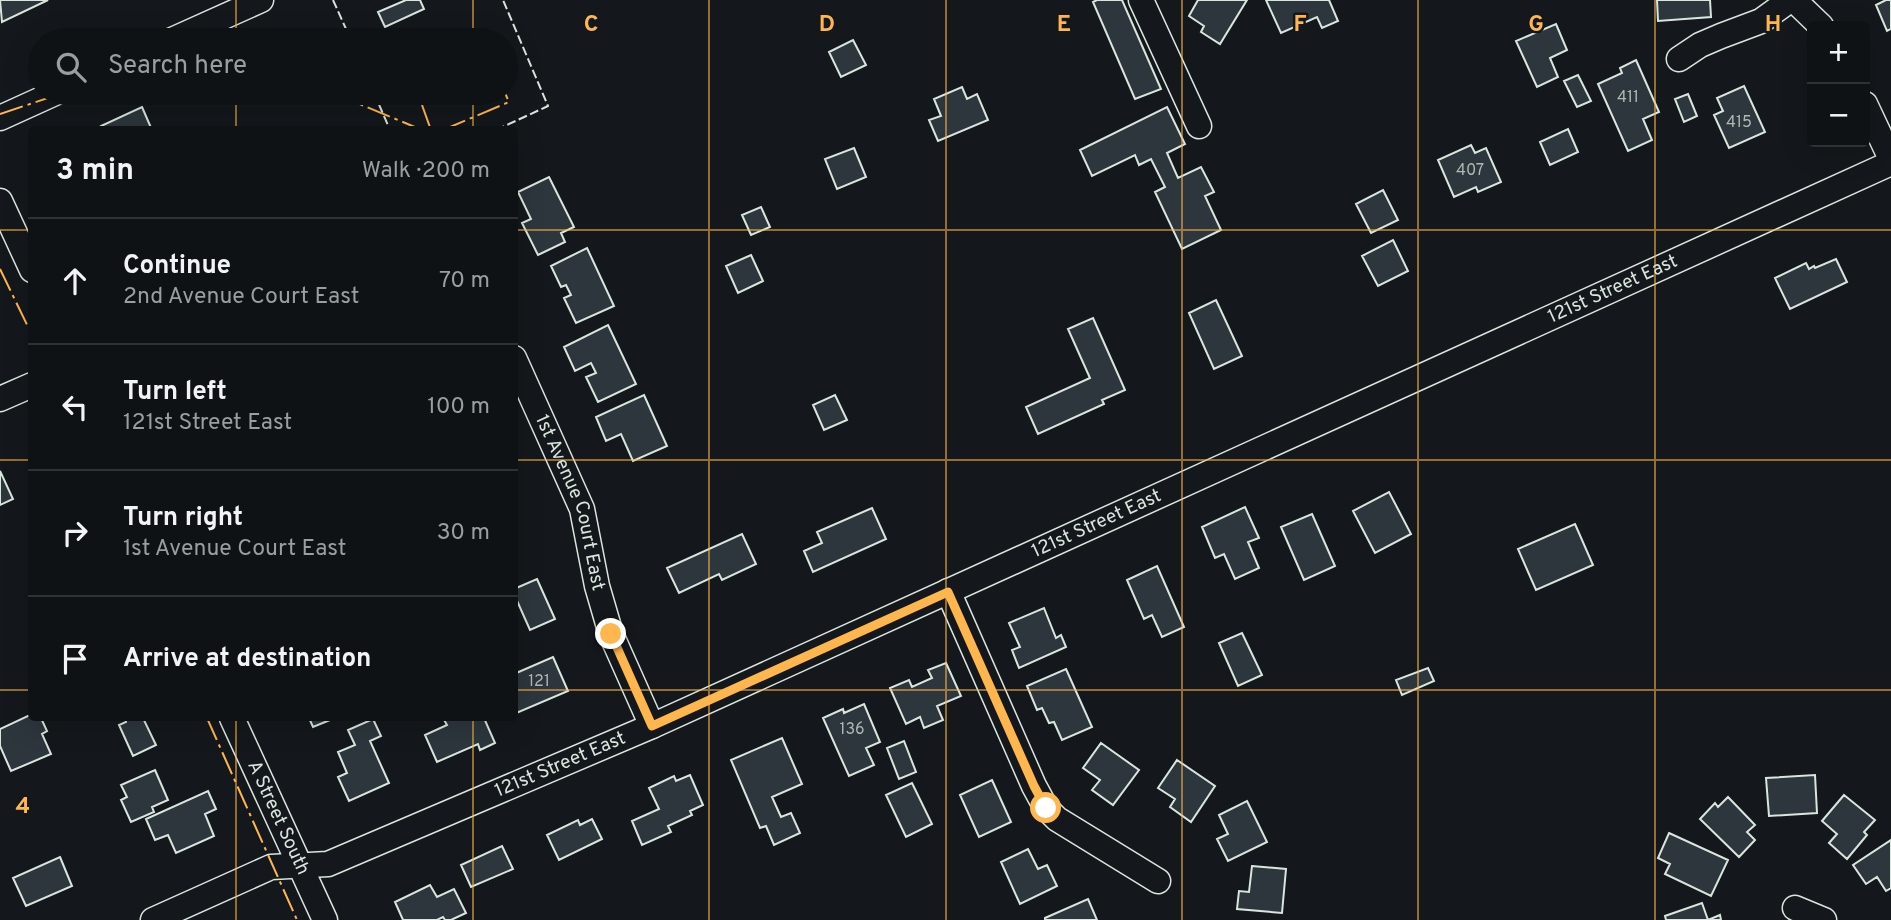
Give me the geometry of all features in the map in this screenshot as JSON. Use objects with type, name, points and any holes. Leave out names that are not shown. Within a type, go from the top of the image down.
[{"type":"street","points":[[199,28],[261,0]]},
{"type":"street","points":[[1141,0],[1199,126]]},
{"type":"street","points":[[1679,59],[1710,40],[1761,21],[1792,0],[1815,21]]},
{"type":"street","points":[[0,118],[29,105]]},
{"type":"street","points":[[1870,115],[1891,161]]},
{"type":"street","name":"121st Street East","points":[[153,920],[271,867],[327,864],[652,726],[1891,161]]},
{"type":"street","points":[[0,201],[28,261]]},
{"type":"street","name":"1st Avenue Court East","points":[[518,367],[582,509],[597,586],[611,634],[652,726]]},
{"type":"street","points":[[0,399],[28,387]]},
{"type":"street","points":[[948,592],[1046,808],[1057,819],[1158,881]]},
{"type":"street","name":"A Street South","points":[[233,721],[325,920]]},
{"type":"street","points":[[1795,908],[1824,920]]},
{"type":"building","points":[[0,0],[48,0],[2,22]]},
{"type":"building","points":[[406,0],[420,0],[424,9],[385,27],[378,12]]},
{"type":"building","points":[[1122,0],[1161,89],[1135,99],[1093,2]]},
{"type":"building","points":[[1198,0],[1247,0],[1220,44],[1201,32],[1204,26],[1189,16]]},
{"type":"building","points":[[1266,0],[1329,0],[1338,21],[1322,28],[1317,17],[1281,33]]},
{"type":"building","points":[[1657,0],[1710,0],[1711,17],[1658,21]]},
{"type":"building","points":[[1891,0],[1891,29],[1887,31],[1876,5]]},
{"type":"building","points":[[1556,24],[1567,50],[1550,58],[1558,77],[1537,87],[1516,41]]},
{"type":"building","points":[[853,40],[866,65],[841,77],[829,52]]},
{"type":"building","points":[[1636,60],[1659,112],[1643,119],[1652,140],[1628,151],[1598,84],[1622,73],[1620,68]]},
{"type":"building","points":[[1578,75],[1591,101],[1577,107],[1564,81]]},
{"type":"building","points":[[1744,86],[1765,132],[1729,148],[1714,115],[1723,111],[1717,98]]},
{"type":"building","points":[[962,87],[967,99],[977,94],[988,120],[938,141],[929,120],[941,116],[934,99]]},
{"type":"building","points":[[1688,94],[1697,116],[1684,122],[1675,99]]},
{"type":"building","points":[[142,107],[150,126],[101,126]]},
{"type":"building","points":[[1167,107],[1185,144],[1167,153],[1178,178],[1201,167],[1214,192],[1205,196],[1221,230],[1182,249],[1155,192],[1165,187],[1151,159],[1139,165],[1135,155],[1092,176],[1080,150]]},
{"type":"building","points":[[1568,129],[1578,152],[1550,165],[1540,142]]},
{"type":"building","points":[[1471,145],[1475,153],[1486,148],[1501,182],[1478,192],[1476,187],[1454,197],[1438,160]]},
{"type":"building","points":[[854,148],[866,177],[837,189],[825,159]]},
{"type":"building","points":[[549,177],[574,227],[561,233],[565,242],[538,255],[522,223],[531,219],[518,192]]},
{"type":"building","points":[[1383,190],[1398,220],[1371,233],[1356,204]]},
{"type":"building","points":[[761,207],[770,227],[751,235],[742,215]]},
{"type":"building","points":[[1393,240],[1408,271],[1378,286],[1362,256]]},
{"type":"building","points":[[587,248],[614,306],[576,323],[564,298],[571,295],[566,285],[561,287],[551,266]]},
{"type":"building","points":[[751,255],[763,281],[738,293],[726,266]]},
{"type":"building","points":[[1836,259],[1847,282],[1790,309],[1775,278],[1806,263],[1809,269]]},
{"type":"building","points":[[1216,300],[1242,356],[1214,369],[1189,313]]},
{"type":"building","points":[[1093,318],[1125,390],[1102,400],[1104,404],[1038,434],[1026,407],[1090,378],[1068,329]]},
{"type":"building","points":[[608,325],[636,384],[598,402],[586,377],[596,373],[591,363],[575,371],[564,347]]},
{"type":"building","points":[[644,395],[667,446],[633,461],[621,434],[606,441],[596,417]]},
{"type":"building","points":[[835,395],[847,420],[824,430],[813,405]]},
{"type":"building","points":[[0,471],[13,499],[0,505]]},
{"type":"building","points":[[1389,492],[1411,534],[1375,553],[1353,511]]},
{"type":"building","points":[[1245,507],[1259,538],[1248,542],[1259,568],[1235,579],[1224,554],[1215,558],[1202,527]]},
{"type":"building","points":[[872,508],[886,539],[813,572],[804,551],[822,543],[817,532]]},
{"type":"building","points":[[1312,514],[1335,566],[1304,580],[1281,527]]},
{"type":"building","points":[[1575,524],[1593,565],[1536,590],[1518,549]]},
{"type":"building","points":[[742,534],[756,564],[722,580],[719,574],[679,593],[667,568]]},
{"type":"building","points":[[1157,566],[1184,627],[1162,637],[1152,615],[1144,619],[1127,580]]},
{"type":"building","points":[[537,579],[555,619],[530,630],[518,603],[518,587]]},
{"type":"building","points":[[1044,608],[1056,638],[1061,635],[1066,647],[1019,668],[1012,650],[1020,647],[1009,623]]},
{"type":"building","points":[[1242,633],[1262,675],[1238,686],[1219,643]]},
{"type":"building","points":[[553,657],[568,691],[518,712],[518,672]]},
{"type":"building","points":[[946,663],[961,696],[937,706],[943,720],[924,728],[920,717],[906,724],[890,688],[909,680],[912,687],[932,678],[928,670]]},
{"type":"building","points":[[1428,668],[1434,681],[1402,695],[1396,680]]},
{"type":"building","points":[[1066,669],[1092,727],[1062,740],[1054,722],[1049,723],[1042,708],[1037,710],[1027,686]]},
{"type":"building","points":[[864,704],[880,742],[866,748],[874,765],[849,776],[823,718]]},
{"type":"building","points":[[28,716],[28,721],[42,721],[47,731],[42,734],[51,754],[11,771],[0,746],[0,729]]},
{"type":"building","points":[[144,721],[156,745],[133,756],[119,725]]},
{"type":"building","points":[[310,721],[328,721],[313,727]]},
{"type":"building","points":[[374,721],[381,736],[370,741],[389,783],[349,801],[338,777],[347,773],[338,752],[355,745],[348,730]]},
{"type":"building","points":[[445,721],[485,721],[495,743],[480,750],[478,744],[437,762],[425,735],[447,725]]},
{"type":"building","points":[[782,738],[802,784],[772,797],[781,817],[791,813],[800,833],[774,845],[766,826],[760,828],[731,760]]},
{"type":"building","points":[[904,741],[916,772],[899,779],[887,748]]},
{"type":"building","points":[[1101,743],[1139,770],[1113,805],[1092,790],[1100,780],[1083,768]]},
{"type":"building","points":[[1177,760],[1215,786],[1191,822],[1170,807],[1175,799],[1158,788]]},
{"type":"building","points":[[155,770],[168,800],[152,807],[154,812],[131,822],[121,800],[127,797],[121,785]]},
{"type":"building","points":[[690,775],[703,805],[690,811],[692,815],[668,826],[671,832],[642,845],[632,821],[659,809],[649,788],[674,776],[676,781]]},
{"type":"building","points":[[1815,775],[1817,813],[1769,816],[1766,778]]},
{"type":"building","points":[[992,780],[1011,822],[979,837],[960,795]]},
{"type":"building","points":[[912,783],[932,824],[906,837],[886,795]]},
{"type":"building","points":[[208,791],[216,809],[205,814],[214,836],[176,853],[168,835],[155,840],[146,819]]},
{"type":"building","points":[[1844,795],[1875,820],[1864,832],[1867,835],[1847,859],[1829,843],[1837,834],[1822,821]]},
{"type":"building","points":[[1728,797],[1755,825],[1747,832],[1755,840],[1739,857],[1700,819],[1715,803],[1718,807]]},
{"type":"building","points":[[1247,801],[1267,842],[1228,861],[1217,839],[1228,834],[1219,815]]},
{"type":"building","points":[[592,819],[602,839],[559,860],[547,835],[578,820],[580,825]]},
{"type":"building","points":[[1669,833],[1728,860],[1711,896],[1665,874],[1670,864],[1658,858]]},
{"type":"building","points":[[1891,840],[1891,888],[1886,891],[1877,877],[1866,884],[1853,865]]},
{"type":"building","points":[[502,846],[513,869],[471,887],[461,865]]},
{"type":"building","points":[[1028,849],[1038,869],[1047,865],[1057,886],[1020,904],[1001,862]]},
{"type":"building","points":[[60,857],[72,886],[26,906],[13,878]]},
{"type":"building","points":[[1252,866],[1286,869],[1282,913],[1237,909],[1239,891],[1249,892]]},
{"type":"building","points":[[430,885],[437,897],[454,889],[466,913],[451,920],[445,920],[443,917],[437,920],[403,920],[395,902]]},
{"type":"building","points":[[1088,899],[1097,920],[1045,920],[1045,918]]},
{"type":"building","points":[[1702,903],[1708,920],[1666,920],[1665,916]]},
{"type":"building","points":[[1720,915],[1721,920],[1708,920]]},
{"type":"fence","points":[[333,0],[346,28]]},
{"type":"fence","points":[[503,0],[515,28]]},
{"type":"fence","points":[[505,126],[548,106],[518,35]]},
{"type":"fence","points":[[379,105],[388,126]]},
{"type":"power","points":[[0,114],[28,105]]},
{"type":"power","points":[[362,105],[412,126]]},
{"type":"power","points":[[422,105],[430,126]]},
{"type":"power","points":[[452,126],[502,105]]},
{"type":"power","points":[[0,269],[28,327]]},
{"type":"power","points":[[208,721],[297,920]]},
{"type":"route","points":[[611,634],[652,726],[948,592],[1046,808]]}]
